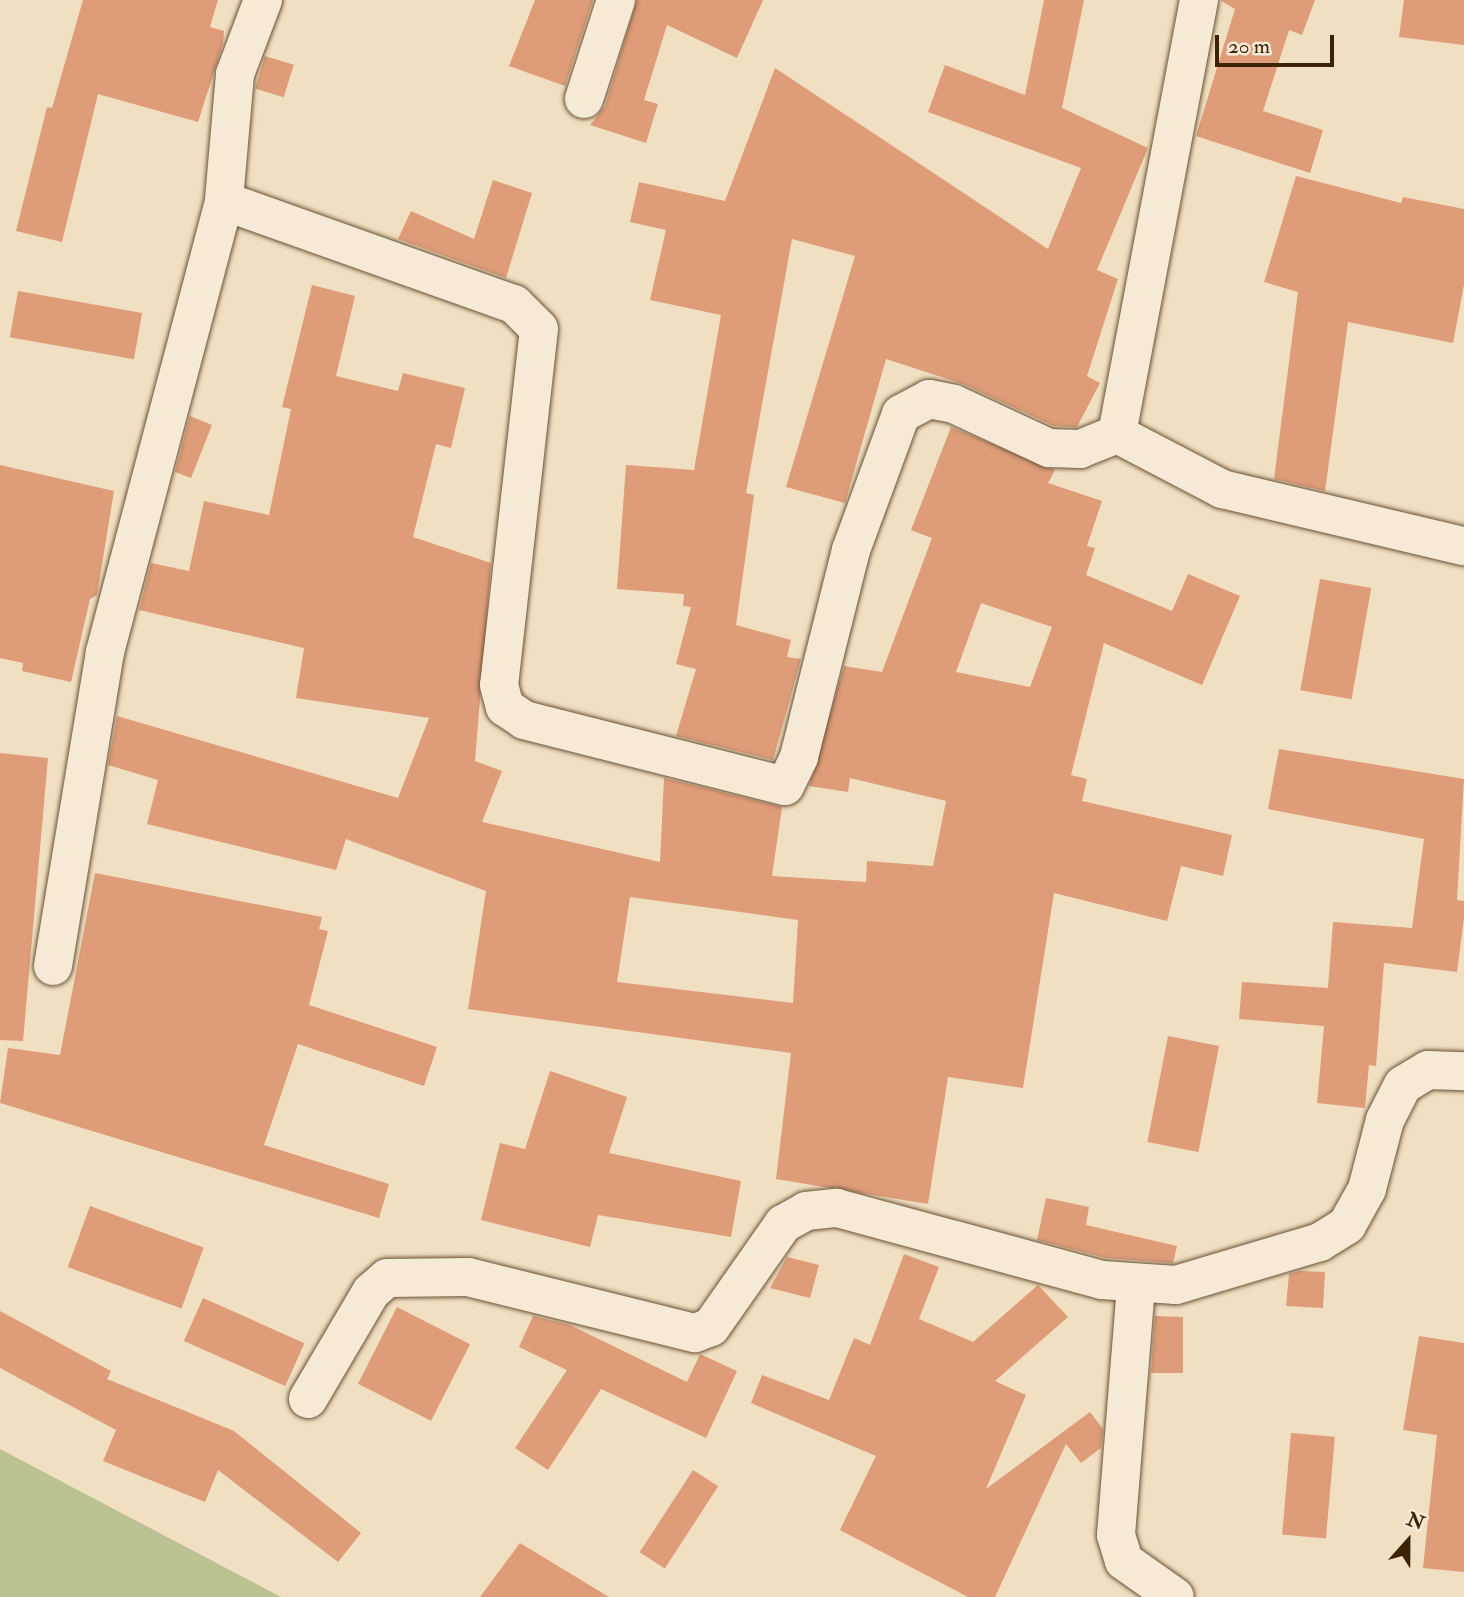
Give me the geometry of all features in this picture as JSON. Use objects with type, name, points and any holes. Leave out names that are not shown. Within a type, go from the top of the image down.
[{"type":"street","points":[[53,966],[105,652],[224,201],[234,74],[263,0]]},
{"type":"street","points":[[584,99],[616,0]]},
{"type":"street","points":[[1117,434],[1199,0]]},
{"type":"street","points":[[224,201],[530,314],[539,329],[540,352],[499,685],[505,707],[524,720],[765,785],[785,786],[799,758],[851,550],[901,414],[929,399],[954,404],[1049,448],[1080,449],[1117,434],[1222,489],[1464,546]]},
{"type":"street","points":[[308,1399],[371,1292],[387,1278],[468,1278],[695,1333],[710,1327],[783,1224],[806,1211],[837,1208],[1136,1286],[1176,1284],[1320,1242],[1347,1224],[1367,1189],[1385,1120],[1404,1085],[1428,1070],[1464,1071]]},
{"type":"street","points":[[1136,1286],[1116,1535],[1125,1561],[1175,1597]]},
{"type":"green space","points":[[0,1449],[281,1597],[0,1597]]},
{"type":"building","points":[[83,0],[218,0],[210,27],[224,31],[223,44],[198,122],[98,94],[62,242],[16,231],[47,107],[52,108]]},
{"type":"building","points":[[535,0],[593,0],[565,86],[509,66]]},
{"type":"building","points":[[637,0],[763,0],[737,58],[667,25],[644,100],[658,104],[646,143],[590,125],[605,106]]},
{"type":"building","points":[[1044,0],[1084,0],[1062,108],[1148,148],[1097,270],[1118,279],[1087,376],[1100,383],[1077,427],[1054,426],[963,384],[886,359],[845,503],[786,487],[855,256],[792,239],[746,493],[754,495],[736,625],[791,640],[787,657],[801,659],[773,760],[676,736],[696,669],[676,664],[691,607],[683,606],[684,594],[617,589],[626,465],[694,470],[721,315],[650,300],[666,230],[630,222],[639,182],[725,201],[775,68],[1048,249],[1081,168],[928,112],[945,65],[1025,95]]},
{"type":"building","points":[[1220,0],[1315,0],[1302,35],[1289,30],[1263,111],[1323,130],[1310,173],[1196,136],[1235,9]]},
{"type":"building","points":[[1404,0],[1464,0],[1464,45],[1399,37]]},
{"type":"building","points":[[265,56],[294,65],[284,97],[255,89]]},
{"type":"building","points":[[1296,176],[1401,203],[1403,197],[1464,209],[1464,285],[1453,343],[1348,322],[1325,491],[1274,479],[1298,292],[1264,282]]},
{"type":"building","points":[[493,180],[532,193],[506,278],[398,239],[411,211],[474,239]]},
{"type":"building","points":[[312,285],[355,296],[336,376],[398,391],[403,373],[465,388],[451,448],[436,444],[413,537],[491,563],[475,761],[502,771],[482,822],[660,862],[664,778],[782,807],[772,876],[866,882],[867,861],[933,866],[946,801],[850,778],[848,792],[809,786],[844,666],[882,672],[932,538],[911,530],[951,427],[1055,470],[1048,483],[1102,501],[1087,546],[1095,548],[1086,575],[1172,611],[1188,574],[1240,596],[1202,685],[1104,643],[1071,775],[1087,779],[1082,801],[1232,835],[1223,876],[1181,866],[1167,921],[1054,893],[1023,1088],[948,1077],[928,1204],[776,1179],[791,1053],[468,1009],[486,891],[346,839],[336,870],[147,824],[158,780],[108,765],[117,716],[398,798],[429,718],[296,698],[304,648],[139,610],[151,563],[189,571],[204,501],[269,515],[291,409],[282,407]],"holes":[[[981,603],[1052,627],[1030,687],[956,672]],[[630,897],[798,920],[793,1003],[617,982]]]},
{"type":"building","points":[[18,291],[142,313],[134,359],[10,337]]},
{"type":"building","points":[[190,416],[212,425],[191,478],[175,472]]},
{"type":"building","points":[[0,465],[114,491],[97,595],[90,599],[71,682],[22,671],[23,663],[0,658]]},
{"type":"building","points":[[1320,579],[1371,588],[1352,699],[1300,690]]},
{"type":"building","points":[[1279,749],[1464,779],[1457,900],[1464,901],[1464,918],[1457,972],[1384,963],[1376,1066],[1369,1065],[1365,1108],[1317,1103],[1324,1026],[1239,1019],[1242,982],[1328,988],[1333,922],[1412,928],[1424,839],[1268,809]]},
{"type":"building","points":[[0,753],[48,758],[23,1041],[0,1040]]},
{"type":"building","points":[[95,873],[322,917],[319,929],[328,931],[309,1005],[437,1047],[424,1086],[298,1044],[264,1145],[389,1184],[379,1218],[0,1103],[8,1048],[60,1055]]},
{"type":"building","points":[[1168,1036],[1219,1046],[1198,1152],[1147,1142]]},
{"type":"building","points":[[550,1071],[627,1097],[609,1153],[741,1181],[731,1237],[598,1215],[590,1247],[481,1220],[500,1143],[525,1149]]},
{"type":"building","points":[[1046,1198],[1089,1207],[1086,1225],[1177,1246],[1173,1263],[1106,1258],[1037,1240]]},
{"type":"building","points":[[90,1206],[204,1247],[181,1308],[68,1267]]},
{"type":"building","points":[[904,1254],[939,1267],[919,1319],[973,1342],[1038,1285],[1068,1317],[995,1381],[1026,1395],[986,1489],[1090,1412],[1103,1429],[1101,1448],[1081,1463],[1066,1444],[995,1597],[968,1597],[840,1530],[876,1456],[751,1403],[762,1375],[829,1400],[854,1338],[870,1345]]},
{"type":"building","points":[[787,1257],[819,1265],[810,1298],[770,1288]]},
{"type":"building","points":[[1300,1271],[1325,1272],[1323,1308],[1286,1306],[1289,1274]]},
{"type":"building","points":[[203,1298],[304,1343],[285,1386],[184,1341]]},
{"type":"building","points":[[397,1307],[470,1344],[431,1421],[358,1384]]},
{"type":"building","points":[[0,1311],[111,1371],[107,1379],[234,1431],[361,1533],[338,1562],[218,1470],[205,1502],[103,1461],[116,1430],[0,1368]]},
{"type":"building","points":[[533,1316],[570,1325],[687,1382],[700,1354],[737,1371],[706,1438],[601,1389],[548,1470],[515,1448],[567,1370],[519,1347]]},
{"type":"building","points":[[1155,1316],[1183,1317],[1183,1373],[1151,1373]]},
{"type":"building","points":[[1419,1336],[1464,1343],[1464,1572],[1423,1568],[1437,1435],[1403,1430]]},
{"type":"building","points":[[1291,1433],[1335,1437],[1326,1538],[1282,1535]]},
{"type":"building","points":[[693,1470],[718,1486],[665,1569],[640,1552]]},
{"type":"building","points":[[520,1543],[609,1597],[480,1597]]}]
